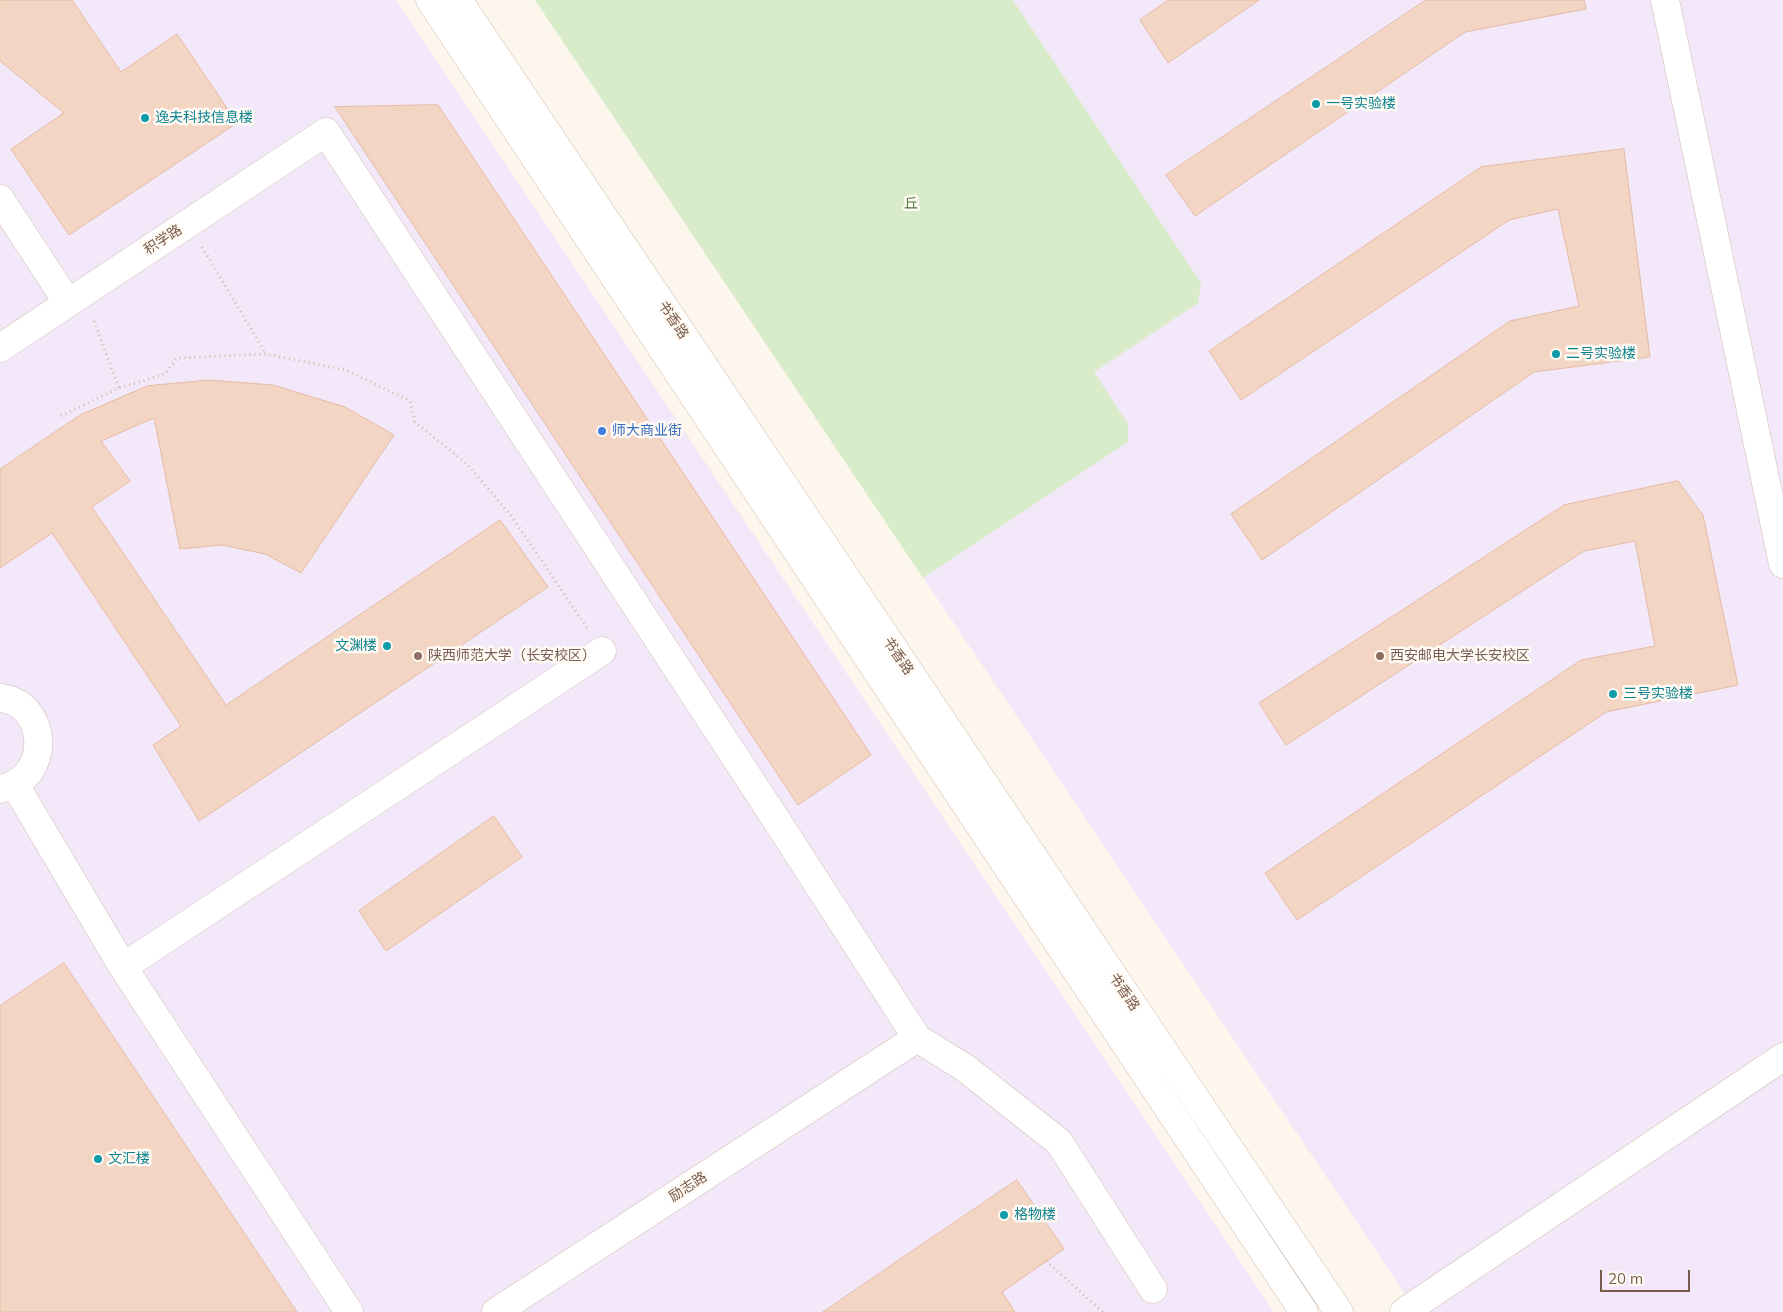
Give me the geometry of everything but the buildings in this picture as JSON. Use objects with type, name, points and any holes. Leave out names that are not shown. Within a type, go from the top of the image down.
[{"type":"street","name":"书香路","points":[[430,0],[1304,1312]]},
{"type":"street","name":"书香路","points":[[458,0],[1339,1312]]},
{"type":"street","points":[[1666,0],[1783,564]]},
{"type":"street","name":"积学路","points":[[0,348],[326,132],[918,1038]]},
{"type":"street","points":[[0,200],[73,300]]},
{"type":"street","points":[[123,967],[602,651]]},
{"type":"street","points":[[0,698],[18,704],[30,715],[37,729],[39,745],[36,761],[27,774],[7,787],[349,1312]]},
{"type":"street","points":[[918,1038],[965,1068],[1059,1142],[1153,1289]]},
{"type":"street","name":"励志路","points":[[496,1312],[918,1038]]},
{"type":"street","points":[[1404,1312],[1783,1057]]},
{"type":"path","points":[[188,223],[266,354]]},
{"type":"path","points":[[73,300],[95,323],[119,388]]},
{"type":"path","points":[[61,416],[119,388],[165,374],[177,358],[266,354],[346,370],[410,401],[415,422],[467,464],[510,514],[602,651]]},
{"type":"path","points":[[1046,1261],[1103,1312]]},
{"type":"shaded area","name":"陕西师范大学（长安校区）","points":[[0,0],[396,0],[1274,1312],[0,1312]]},
{"type":"shaded area","name":"西安邮电大学长安校区","points":[[535,0],[1783,0],[1783,1312],[1417,1312]]},
{"type":"green space","name":"丘","points":[[535,0],[1013,0],[1201,283],[1198,303],[1094,372],[1128,424],[1128,442],[923,578]]},
{"type":"place","name":"一号实验楼","points":[[1316,104]]},
{"type":"place","name":"逸夫科技信息楼","points":[[145,118]]},
{"type":"place","name":"二号实验楼","points":[[1556,354]]},
{"type":"place","name":"师大商业街","points":[[602,431]]},
{"type":"place","name":"文渊楼","points":[[387,646]]},
{"type":"place","name":"陕西师范大学（长安校区）","points":[[418,656]]},
{"type":"place","name":"西安邮电大学长安校区","points":[[1380,656]]},
{"type":"place","name":"三号实验楼","points":[[1613,694]]},
{"type":"place","name":"文汇楼","points":[[98,1159]]},
{"type":"place","name":"格物楼","points":[[1004,1215]]}]
